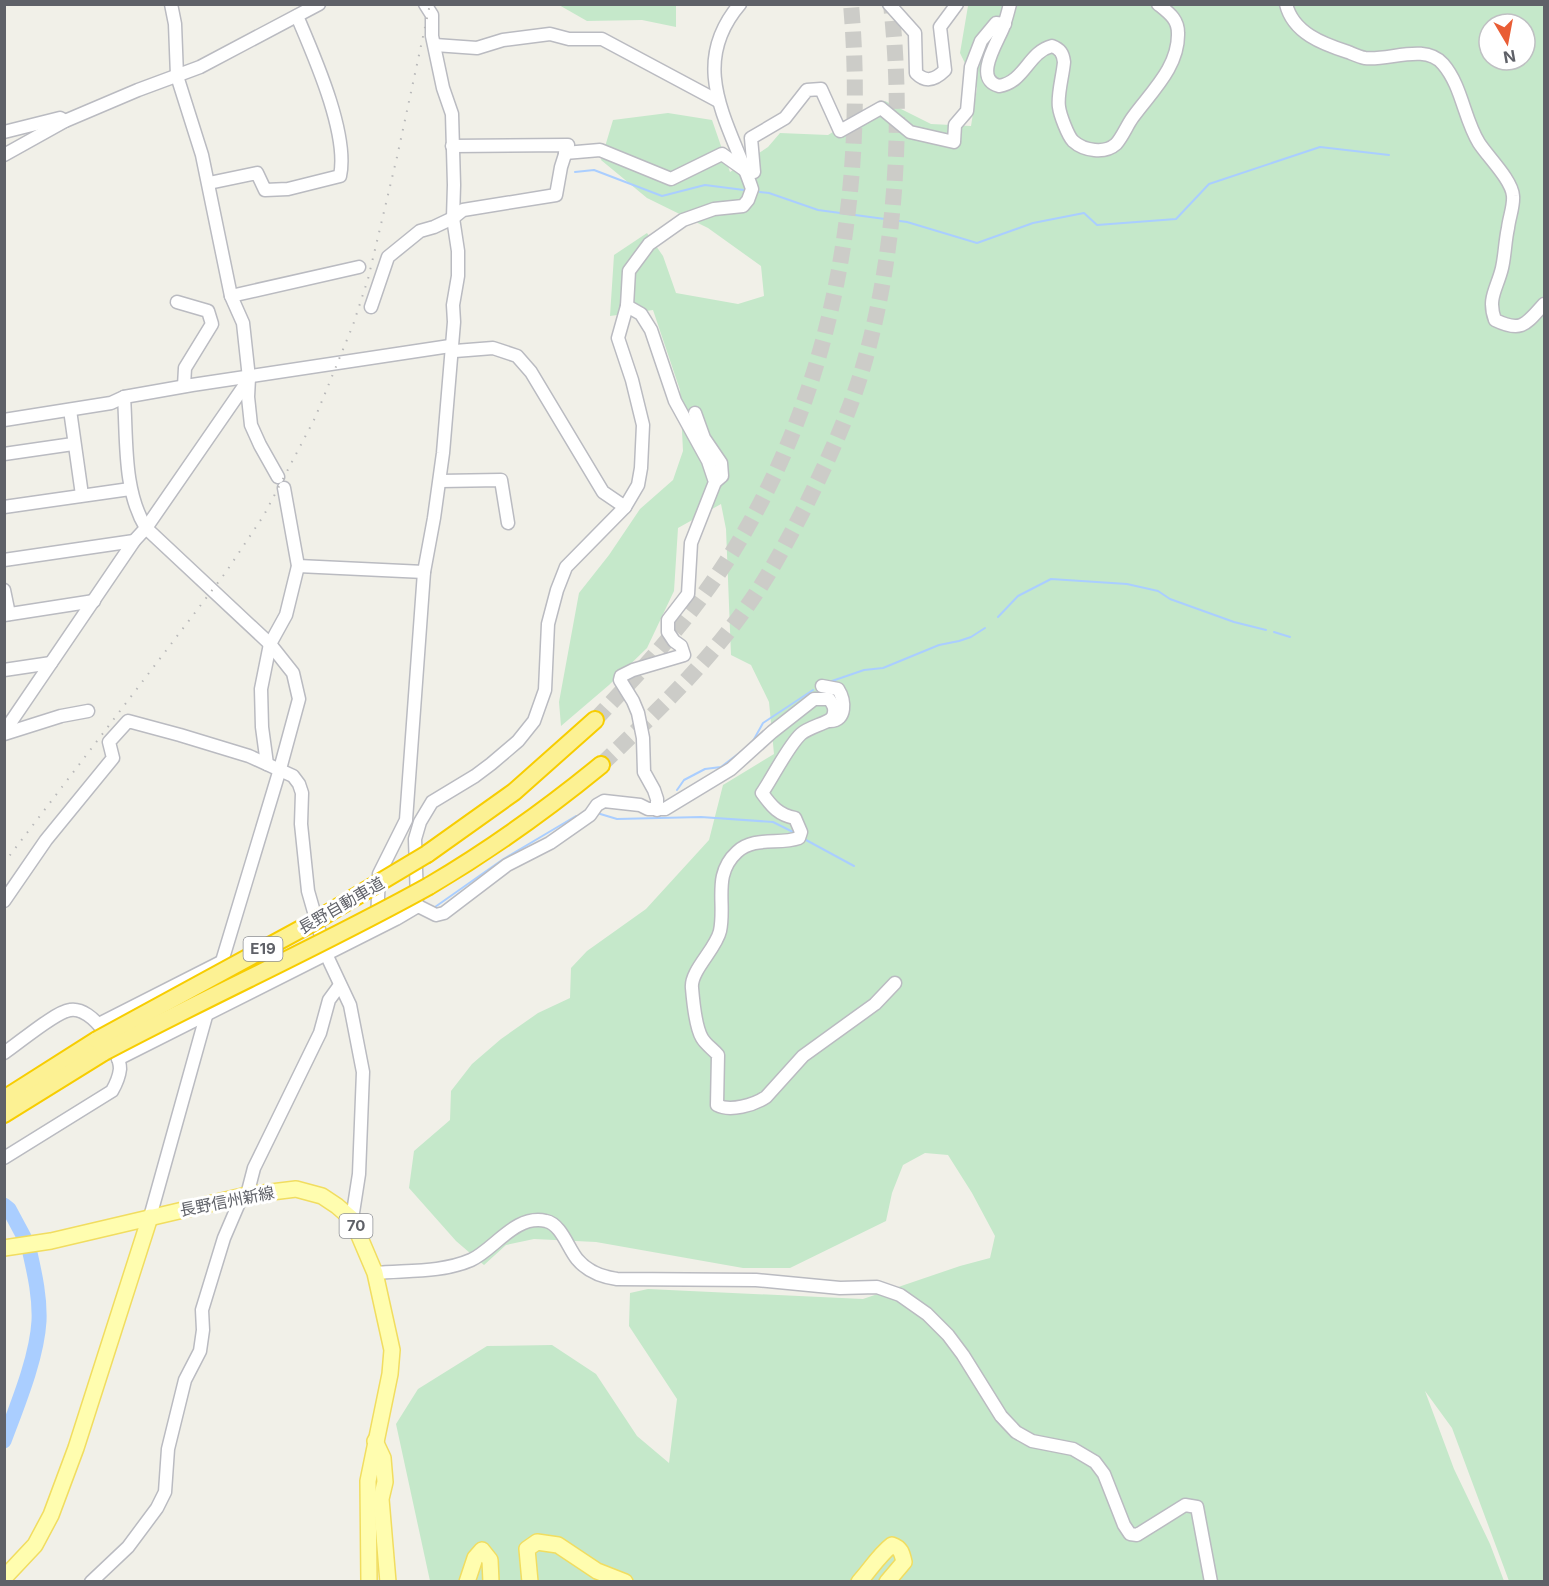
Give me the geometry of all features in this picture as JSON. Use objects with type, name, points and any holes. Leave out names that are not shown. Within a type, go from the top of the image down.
[{"type":"highway","name":"長野自動車道","points":[[4,1099],[105,1044],[427,854],[514,792],[595,720]]},
{"type":"highway","name":"長野自動車道","points":[[4,1114],[105,1044],[340,934],[429,886],[518,830],[601,765]]},
{"type":"main road","name":"長野信州新線","points":[[4,1248],[51,1241],[247,1195],[296,1189],[322,1196],[352,1219],[375,1273],[392,1350],[390,1374],[368,1481],[369,1581]]},
{"type":"main road","points":[[4,1578],[35,1545],[51,1515],[76,1448],[150,1217]]},
{"type":"main road","points":[[375,1441],[383,1458],[385,1482],[381,1499],[388,1581]]},
{"type":"main road","points":[[530,1581],[527,1549],[537,1542],[558,1545],[597,1571],[625,1581]]},
{"type":"main road","points":[[859,1581],[874,1566],[883,1552],[892,1545],[898,1547],[904,1562],[887,1581]]},
{"type":"main road","points":[[467,1581],[475,1558],[482,1550],[490,1560],[491,1581]]},
{"type":"street","points":[[171,4],[175,24],[177,76],[209,183],[231,296],[243,323],[252,425],[281,483],[298,566],[286,615],[270,644],[261,689],[262,727],[267,764]]},
{"type":"street","points":[[4,155],[60,126],[65,121],[200,67],[319,4]]},
{"type":"street","points":[[377,928],[379,874],[406,820],[424,572],[440,481],[450,346],[458,276],[458,251],[453,218],[452,114],[443,88],[432,36],[432,15],[425,4]]},
{"type":"street","points":[[418,906],[415,839],[420,822],[432,802],[491,764],[518,741],[534,721],[545,690],[548,624],[558,585],[566,567],[625,507],[638,485],[643,425],[632,380],[618,342],[627,306],[629,271],[649,244],[683,220],[714,209],[743,206],[753,189],[718,101],[715,65],[722,30],[741,4]]},
{"type":"street","points":[[889,4],[915,33],[915,72],[924,79],[938,77],[945,70],[940,27],[957,4]]},
{"type":"street","points":[[1010,4],[1005,24],[988,60],[989,80],[999,86],[1012,83],[1039,51],[1052,46],[1058,48],[1063,55],[1064,62],[1059,105],[1064,124],[1072,140],[1086,148],[1098,151],[1115,144],[1160,84],[1177,49],[1176,19],[1158,4]]},
{"type":"street","points":[[1286,4],[1290,17],[1298,27],[1326,45],[1365,58],[1422,53],[1435,57],[1443,63],[1451,75],[1478,141],[1504,177],[1513,196],[1502,269],[1492,294],[1491,309],[1495,320],[1510,327],[1523,326],[1545,304]]},
{"type":"street","points":[[209,183],[257,173],[266,190],[288,189],[340,176],[343,161],[330,101],[297,16]]},
{"type":"street","points":[[565,153],[600,150],[671,179],[722,154],[746,171],[754,171],[751,138],[784,118],[807,90],[821,88],[840,131],[881,108],[910,132],[954,142],[955,125],[967,111],[971,67],[981,41],[996,23],[1005,24]]},
{"type":"street","points":[[435,45],[477,48],[502,40],[550,34],[569,39],[602,39],[718,101]]},
{"type":"street","points":[[4,132],[60,118],[65,121]]},
{"type":"street","points":[[371,307],[388,257],[420,231],[453,218],[463,210],[556,195],[568,146],[452,146]]},
{"type":"street","points":[[231,296],[359,267]]},
{"type":"street","points":[[177,303],[208,311],[212,324],[185,368],[184,386]]},
{"type":"street","points":[[627,306],[641,314],[651,330],[675,401],[708,462],[715,482]]},
{"type":"street","points":[[4,420],[111,403],[124,397],[184,386],[450,346]]},
{"type":"street","points":[[450,346],[455,351],[493,348],[517,356],[531,372],[603,492],[625,507]]},
{"type":"street","points":[[4,733],[8,721],[51,663],[134,541],[146,528],[249,378]]},
{"type":"street","points":[[124,397],[130,489],[137,512],[146,528],[270,644],[293,673],[299,699],[150,1217]]},
{"type":"street","points":[[70,410],[82,495]]},
{"type":"street","points":[[657,810],[654,790],[644,772],[643,738],[638,712],[620,680],[621,676],[633,670],[684,655],[681,646],[668,632],[668,620],[688,594],[691,543],[715,482],[722,476],[721,463],[704,438],[695,413]]},
{"type":"street","points":[[4,454],[73,444]]},
{"type":"street","points":[[440,481],[501,480],[508,523]]},
{"type":"street","points":[[4,507],[130,489]]},
{"type":"street","points":[[4,560],[134,541]]},
{"type":"street","points":[[298,566],[424,572]]},
{"type":"street","points":[[4,590],[7,614],[94,601]]},
{"type":"street","points":[[4,670],[51,663]]},
{"type":"street","points":[[822,686],[838,689],[844,705],[842,716],[832,722],[829,720],[810,726],[799,736],[762,793],[772,808],[784,816],[795,818],[801,832],[799,838],[789,842],[753,843],[737,852],[721,880],[722,914],[719,933],[691,986],[702,1038],[718,1055],[717,1106],[725,1108],[737,1106],[758,1102],[766,1097],[803,1056],[874,1004],[895,983]]},
{"type":"street","points":[[418,906],[436,915],[444,914],[507,865],[550,843],[590,815],[597,805],[604,801],[640,805],[648,809],[665,809],[731,769],[772,732],[814,699],[829,699],[833,703],[833,717],[829,720]]},
{"type":"street","points":[[4,733],[61,716],[88,711]]},
{"type":"street","points":[[4,901],[46,840],[113,758],[109,742],[128,721],[180,735],[267,764],[293,776],[299,783],[302,793],[302,834],[308,891],[326,954],[350,1005],[363,1072],[359,1174],[352,1219]]},
{"type":"street","points":[[105,1044],[207,1013],[418,906]]},
{"type":"street","points":[[105,1044],[223,961]]},
{"type":"street","points":[[91,1581],[128,1547],[157,1508],[165,1492],[168,1449],[185,1380],[200,1351],[203,1330],[202,1310],[233,1215],[239,1203],[247,1195],[254,1168],[320,1033],[329,1000],[340,985]]},
{"type":"street","points":[[4,1053],[62,1012],[82,1011],[105,1044],[118,1077],[112,1091],[4,1158]]},
{"type":"street","points":[[375,1273],[431,1270],[468,1261],[479,1256],[495,1241],[518,1226],[542,1220],[555,1225],[576,1258],[602,1277],[756,1280],[840,1288],[886,1289],[900,1295],[927,1314],[948,1335],[1001,1416],[1016,1432],[1032,1441],[1073,1449],[1095,1462],[1104,1474],[1124,1525],[1130,1534],[1137,1535],[1185,1505],[1197,1507],[1211,1581]]},
{"type":"green space","points":[[559,5],[676,5],[676,27],[642,20],[587,21]]},
{"type":"green space","points":[[966,5],[1544,5],[1544,1581],[1509,1581],[1452,1428],[1425,1391],[1454,1469],[1490,1544],[1504,1581],[430,1581],[396,1424],[418,1389],[487,1346],[552,1345],[596,1374],[637,1436],[669,1463],[677,1399],[629,1326],[630,1293],[648,1289],[863,1299],[990,1258],[995,1236],[948,1155],[925,1153],[903,1165],[892,1193],[886,1221],[790,1268],[743,1268],[596,1242],[534,1239],[506,1245],[484,1265],[456,1241],[409,1188],[414,1151],[450,1120],[451,1091],[472,1064],[501,1039],[538,1013],[570,998],[571,968],[587,951],[646,909],[709,840],[723,785],[774,754],[769,702],[751,665],[731,655],[726,529],[721,504],[678,528],[674,591],[647,648],[609,685],[561,726],[559,702],[579,593],[609,555],[640,509],[673,480],[683,451],[680,390],[653,310],[610,316],[614,255],[647,233],[663,256],[676,293],[738,304],[764,296],[761,266],[708,228],[647,198],[601,160],[613,120],[668,113],[712,120],[730,172],[768,147],[780,133],[828,135],[885,101],[931,124],[971,126],[977,88],[960,53],[968,6]]},
{"type":"waterway","points":[[760,192],[818,210],[907,222],[977,243],[1033,223],[1084,213],[1097,225],[1176,219],[1209,184],[1320,147],[1389,155]]},
{"type":"waterway","points":[[575,172],[594,170],[662,196],[705,185],[744,190]]},
{"type":"waterway","points":[[998,617],[1018,596],[1051,579],[1127,584],[1158,591],[1170,599],[1234,622],[1266,630]]},
{"type":"waterway","points":[[832,681],[864,670],[883,668],[939,645],[971,637],[985,628]]},
{"type":"waterway","points":[[1274,632],[1290,637]]},
{"type":"waterway","points":[[753,741],[763,723],[813,690]]},
{"type":"waterway","points":[[677,790],[684,780],[705,769],[721,767],[742,751]]},
{"type":"waterway","points":[[597,813],[617,819],[701,817],[773,822],[793,832]]},
{"type":"waterway","points":[[435,907],[502,860],[576,816],[581,816]]},
{"type":"waterway","points":[[806,840],[854,866]]},
{"type":"waterway","points":[[4,1205],[9,1209],[24,1237]]},
{"type":"waterway","points":[[4,1441],[35,1350],[39,1304],[30,1253]]},
{"type":"tunnel","points":[[595,720],[671,635],[723,567],[771,482],[798,418],[820,351],[836,283],[848,213],[854,143],[855,73],[851,4]]},
{"type":"tunnel","points":[[601,765],[693,673],[752,599],[777,559],[807,503],[849,409],[872,333],[882,287],[894,192],[897,97],[891,4]]},
{"type":"railway","points":[[4,863],[226,572],[264,515],[315,418],[353,325],[368,279],[430,4]]}]
